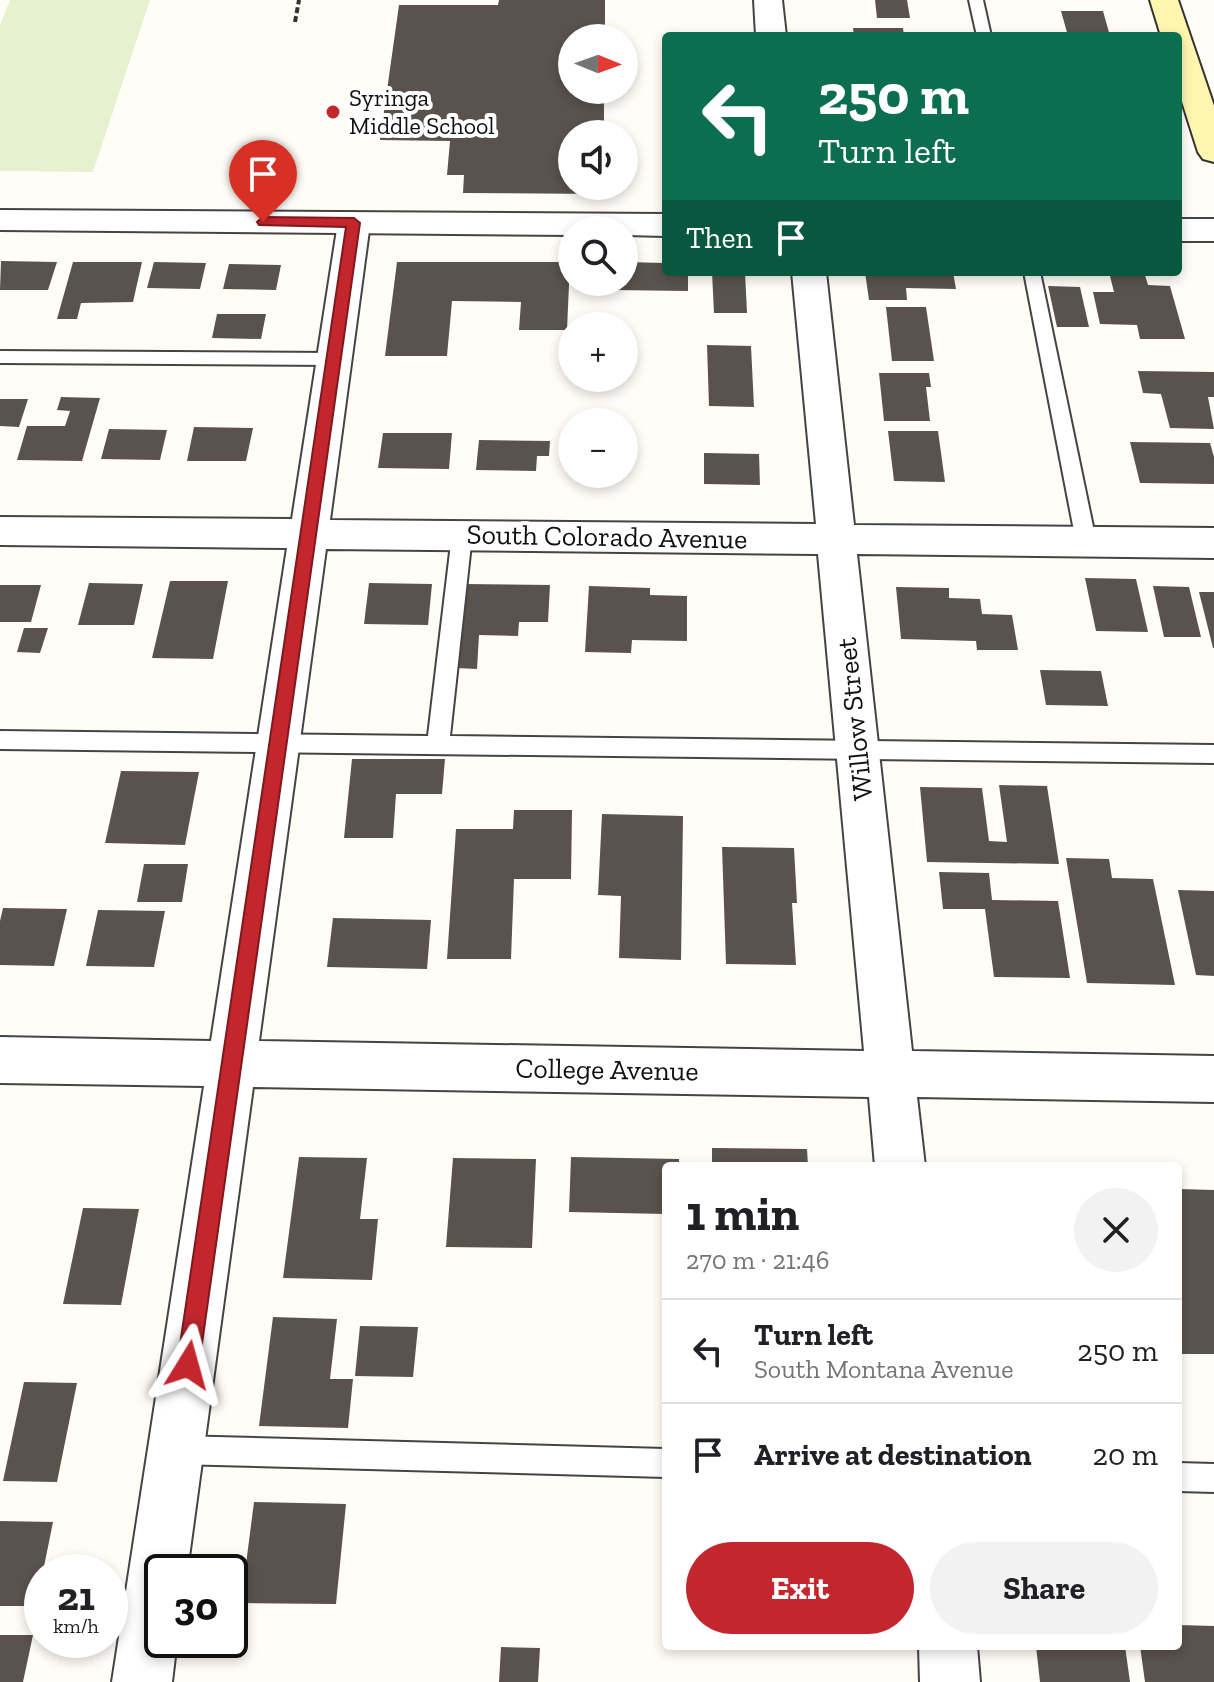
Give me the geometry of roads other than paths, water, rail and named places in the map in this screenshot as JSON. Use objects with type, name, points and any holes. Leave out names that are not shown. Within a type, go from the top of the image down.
[{"type":"main road","points":[[1164,0],[1175,32]]},
{"type":"main road","points":[[1182,54],[1212,139]]},
{"type":"street","points":[[768,0],[771,32]]},
{"type":"street","points":[[0,220],[662,225]]},
{"type":"street","points":[[142,1682],[354,223]]},
{"type":"street","points":[[1182,230],[1214,230]]},
{"type":"street","name":"Willow Street","points":[[809,276],[900,1162]]},
{"type":"street","name":"South Colorado Avenue","points":[[0,531],[1214,543]]},
{"type":"street","name":"College Avenue","points":[[0,1060],[1214,1079]]},
{"type":"street","points":[[948,1650],[950,1682]]},
{"type":"lane","points":[[976,0],[983,32]]},
{"type":"lane","points":[[1033,276],[1086,541]]},
{"type":"lane","points":[[0,357],[334,359]]},
{"type":"lane","points":[[438,745],[462,535]]},
{"type":"lane","points":[[0,740],[1214,754]]},
{"type":"lane","points":[[176,1450],[662,1463]]},
{"type":"lane","points":[[1182,1477],[1214,1478]]},
{"type":"place","name":"Syringa Middle School","points":[[333,112]]}]
